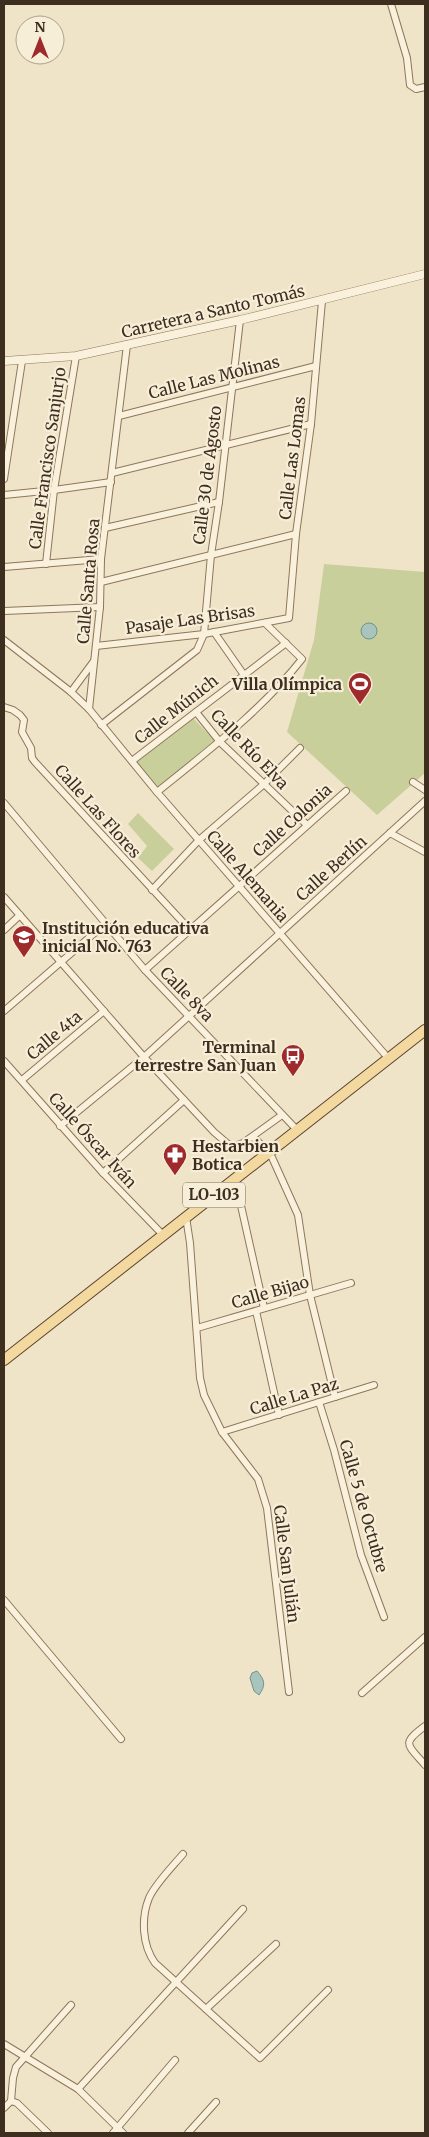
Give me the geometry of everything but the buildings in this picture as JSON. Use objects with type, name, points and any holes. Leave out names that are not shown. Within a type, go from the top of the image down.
[{"type":"main road","name":"LO-103","points":[[4,1360],[425,1030]]},
{"type":"street","points":[[391,4],[407,58],[410,85],[416,89],[425,86]]},
{"type":"street","name":"Carretera a Santo Tomás","points":[[4,361],[76,356],[322,301],[425,274]]},
{"type":"street","name":"Calle Las Lomas","points":[[289,618],[296,534],[311,424],[322,301]]},
{"type":"street","name":"Calle 30 de Agosto","points":[[204,634],[211,555],[226,446],[240,320]]},
{"type":"street","name":"Calle Santa Rosa","points":[[89,709],[100,607],[105,528],[127,345]]},
{"type":"street","name":"Calle Francisco Sanjurjo","points":[[46,564],[54,490],[76,356]]},
{"type":"street","points":[[4,479],[22,361]]},
{"type":"street","name":"Calle Las Molinas","points":[[119,416],[316,366]]},
{"type":"street","points":[[112,473],[311,424]]},
{"type":"street","points":[[4,495],[111,482]]},
{"type":"street","points":[[105,528],[219,502]]},
{"type":"street","points":[[101,582],[296,534]]},
{"type":"street","points":[[4,567],[102,558]]},
{"type":"street","points":[[4,611],[100,607]]},
{"type":"street","name":"Pasaje Las Brisas","points":[[96,646],[204,634],[289,618]]},
{"type":"street","points":[[157,792],[220,742],[283,683],[302,659],[265,622]]},
{"type":"street","points":[[214,632],[244,675]]},
{"type":"street","points":[[101,726],[197,650],[204,634]]},
{"type":"street","points":[[4,640],[71,692],[89,709]]},
{"type":"street","name":"Calle Múnich","points":[[132,762],[286,643]]},
{"type":"street","points":[[71,692],[94,660]]},
{"type":"street","name":"Calle Las Flores","points":[[4,707],[13,710],[24,720],[22,732],[35,762],[190,930]]},
{"type":"street","name":"Calle Alemania","points":[[89,709],[157,792],[389,1059]]},
{"type":"street","name":"Calle Río Elva","points":[[196,712],[220,742],[307,825]]},
{"type":"street","points":[[152,890],[199,840],[263,784],[300,748]]},
{"type":"street","points":[[413,782],[425,790]]},
{"type":"street","name":"Calle Colonia","points":[[145,970],[346,791]]},
{"type":"street","name":"Calle Berlín","points":[[60,1126],[144,1057],[425,801]]},
{"type":"street","name":"Calle 8va","points":[[4,803],[145,970],[298,1131]]},
{"type":"street","points":[[390,833],[425,852]]},
{"type":"street","points":[[4,897],[144,1057],[214,1132],[228,1144],[235,1146],[253,1137],[282,1115]]},
{"type":"street","points":[[4,930],[20,915]]},
{"type":"street","points":[[4,1011],[105,924]]},
{"type":"street","name":"Calle 4ta","points":[[22,1080],[104,1011]]},
{"type":"street","name":"Calle Óscar Iván","points":[[4,1061],[60,1126],[164,1236]]},
{"type":"street","points":[[103,1173],[184,1100]]},
{"type":"street","points":[[253,1137],[270,1153],[298,1215],[310,1295],[335,1397]]},
{"type":"street","points":[[235,1179],[264,1308]]},
{"type":"street","name":"Calle San Julián","points":[[186,1217],[190,1243],[200,1378],[204,1395],[222,1432],[258,1479],[267,1508],[289,1692]]},
{"type":"street","name":"Calle Bijao","points":[[197,1328],[351,1283]]},
{"type":"street","points":[[256,1311],[279,1415]]},
{"type":"street","name":"Calle La Paz","points":[[222,1432],[374,1386]]},
{"type":"street","name":"Calle 5 de Octubre","points":[[319,1402],[334,1450],[361,1555],[384,1617]]},
{"type":"street","points":[[4,1600],[121,1739]]},
{"type":"street","points":[[362,1693],[425,1637]]},
{"type":"street","points":[[425,1726],[410,1738],[409,1746],[425,1765]]},
{"type":"street","points":[[183,1854],[150,1896],[144,1927],[151,1957],[176,1982],[260,2058],[328,1990]]},
{"type":"street","points":[[78,2089],[243,1909]]},
{"type":"street","points":[[206,2009],[276,1944]]},
{"type":"street","points":[[4,2108],[11,2101],[16,2067],[71,2005]]},
{"type":"street","points":[[4,2044],[78,2089],[118,2132],[175,2060]]},
{"type":"street","points":[[11,2101],[17,2102],[48,2133]]},
{"type":"street","points":[[188,2133],[216,2102]]},
{"type":"green space","name":"Villa Olímpica","points":[[324,564],[425,572],[425,773],[377,815],[287,732],[314,640]]},
{"type":"green space","points":[[191,716],[217,743],[155,791],[131,763]]},
{"type":"green space","points":[[138,813],[174,849],[152,871],[138,858],[147,846],[128,824]]},
{"type":"water","points":[[366,623],[372,623],[377,628],[375,637],[366,639],[361,634],[361,628]]},
{"type":"water","points":[[257,1671],[264,1683],[259,1695],[254,1691],[250,1678],[252,1673]]},
{"type":"place","name":"Villa Olímpica","points":[[360,705]]},
{"type":"place","name":"Institución educativa inicial No. 763","points":[[24,958]]},
{"type":"place","name":"Terminal terrestre San Juan","points":[[293,1077]]},
{"type":"place","name":"Hestarbien Botica","points":[[175,1176]]}]
